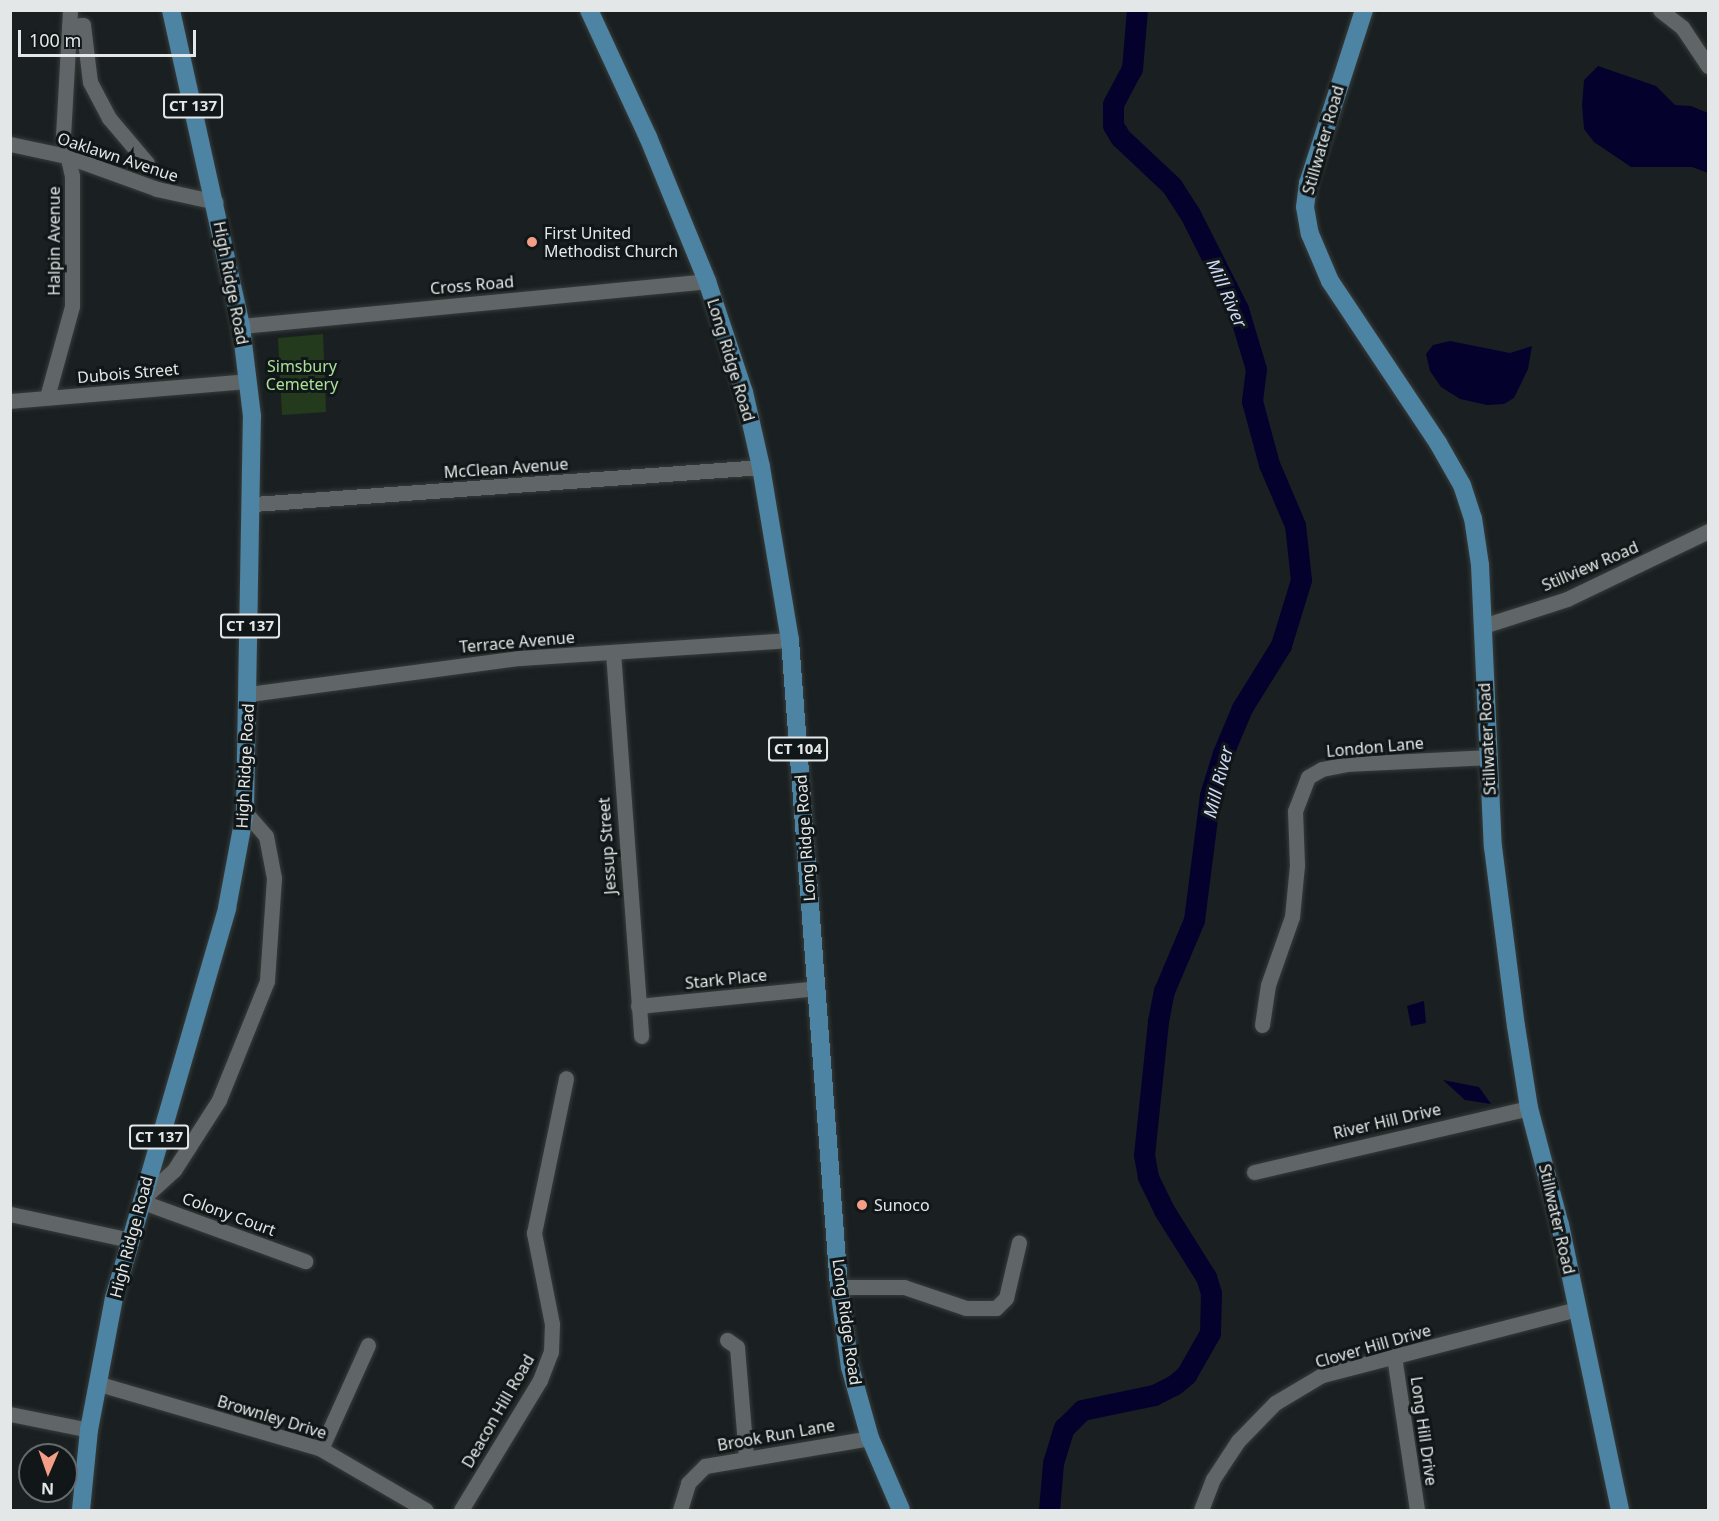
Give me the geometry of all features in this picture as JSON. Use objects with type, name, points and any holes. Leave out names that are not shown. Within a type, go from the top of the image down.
[{"type":"main road","name":"High Ridge Road","points":[[81,1510],[96,1383],[140,1201],[227,908],[245,812],[254,504],[248,381],[241,326],[216,202],[171,10]]},
{"type":"main road","name":"Long Ridge Road","points":[[589,10],[648,137],[707,281],[744,393],[761,467],[790,640],[839,1287],[850,1367],[870,1438],[901,1510]]},
{"type":"main road","name":"Stillwater Road","points":[[1364,10],[1308,183],[1305,207],[1310,234],[1330,281],[1462,484],[1478,539],[1488,757],[1500,914],[1529,1107],[1578,1309],[1620,1510]]},
{"type":"street","points":[[1660,10],[1682,27],[1708,66]]},
{"type":"street","points":[[70,18],[83,25],[90,82],[109,118],[147,163]]},
{"type":"street","name":"Halpin Avenue","points":[[47,397],[72,306],[72,176],[63,136],[70,18]]},
{"type":"street","name":"Oaklawn Avenue","points":[[10,144],[66,156],[158,189],[216,202]]},
{"type":"street","name":"Cross Road","points":[[241,326],[707,281]]},
{"type":"street","name":"Dubois Street","points":[[10,401],[248,381]]},
{"type":"street","name":"McClean Avenue","points":[[254,504],[761,467]]},
{"type":"street","name":"Stillview Road","points":[[1483,626],[1567,599],[1708,531]]},
{"type":"street","name":"Terrace Avenue","points":[[249,694],[520,658],[790,640]]},
{"type":"street","name":"Jessup Street","points":[[613,652],[640,1036]]},
{"type":"street","name":"London Lane","points":[[1262,1025],[1268,985],[1292,917],[1297,865],[1295,811],[1308,777],[1322,768],[1347,764],[1488,757]]},
{"type":"street","points":[[140,1201],[174,1170],[219,1100],[267,981],[274,878],[266,836],[245,812]]},
{"type":"street","name":"Stark Place","points":[[638,1006],[817,988]]},
{"type":"street","name":"Deacon Hill Road","points":[[461,1510],[540,1380],[552,1352],[552,1324],[534,1233],[566,1078]]},
{"type":"street","name":"River Hill Drive","points":[[1254,1172],[1529,1107]]},
{"type":"street","name":"Colony Court","points":[[140,1201],[305,1261]]},
{"type":"street","points":[[10,1214],[130,1240]]},
{"type":"street","points":[[839,1287],[904,1287],[966,1308],[996,1308],[1006,1298],[1019,1242]]},
{"type":"street","name":"Clover Hill Drive","points":[[1201,1510],[1213,1479],[1238,1441],[1275,1404],[1322,1376],[1578,1309]]},
{"type":"street","points":[[727,1340],[737,1347],[746,1456]]},
{"type":"street","points":[[321,1449],[368,1345]]},
{"type":"street","name":"Long Hill Drive","points":[[1394,1356],[1417,1510]]},
{"type":"street","name":"Brownley Drive","points":[[96,1383],[321,1449],[426,1510]]},
{"type":"street","points":[[10,1414],[89,1430]]},
{"type":"street","name":"Brook Run Lane","points":[[680,1510],[688,1483],[705,1466],[746,1456],[870,1438]]},
{"type":"green space","name":"Simsbury Cemetery","points":[[323,334],[326,412],[282,415],[278,338]]},
{"type":"shaded area","points":[[1598,66],[1656,86],[1675,105],[1691,106],[1708,113],[1708,173],[1692,167],[1631,167],[1594,142],[1584,129],[1582,105],[1584,80]]},
{"type":"shaded area","points":[[1450,341],[1510,353],[1532,346],[1528,369],[1514,398],[1504,404],[1487,405],[1460,399],[1441,387],[1430,371],[1426,354],[1433,345]]},
{"type":"shaded area","points":[[1424,1001],[1426,1023],[1411,1026],[1407,1006]]},
{"type":"shaded area","points":[[1443,1080],[1479,1087],[1491,1104],[1465,1100]]},
{"type":"waterway","name":"Mill River","points":[[1049,1510],[1053,1463],[1064,1428],[1082,1410],[1154,1395],[1174,1385],[1186,1375],[1210,1333],[1211,1293],[1206,1277],[1164,1210],[1148,1177],[1144,1155],[1158,1021],[1164,991],[1194,920],[1210,795],[1223,753],[1242,708],[1281,645],[1301,580],[1295,525],[1269,464],[1252,401],[1256,369],[1238,309],[1190,214],[1172,186],[1120,137],[1113,125],[1113,104],[1132,69],[1137,10]]},
{"type":"place","name":"First United Methodist Church","points":[[532,242]]},
{"type":"place","name":"Sunoco","points":[[862,1205]]}]
